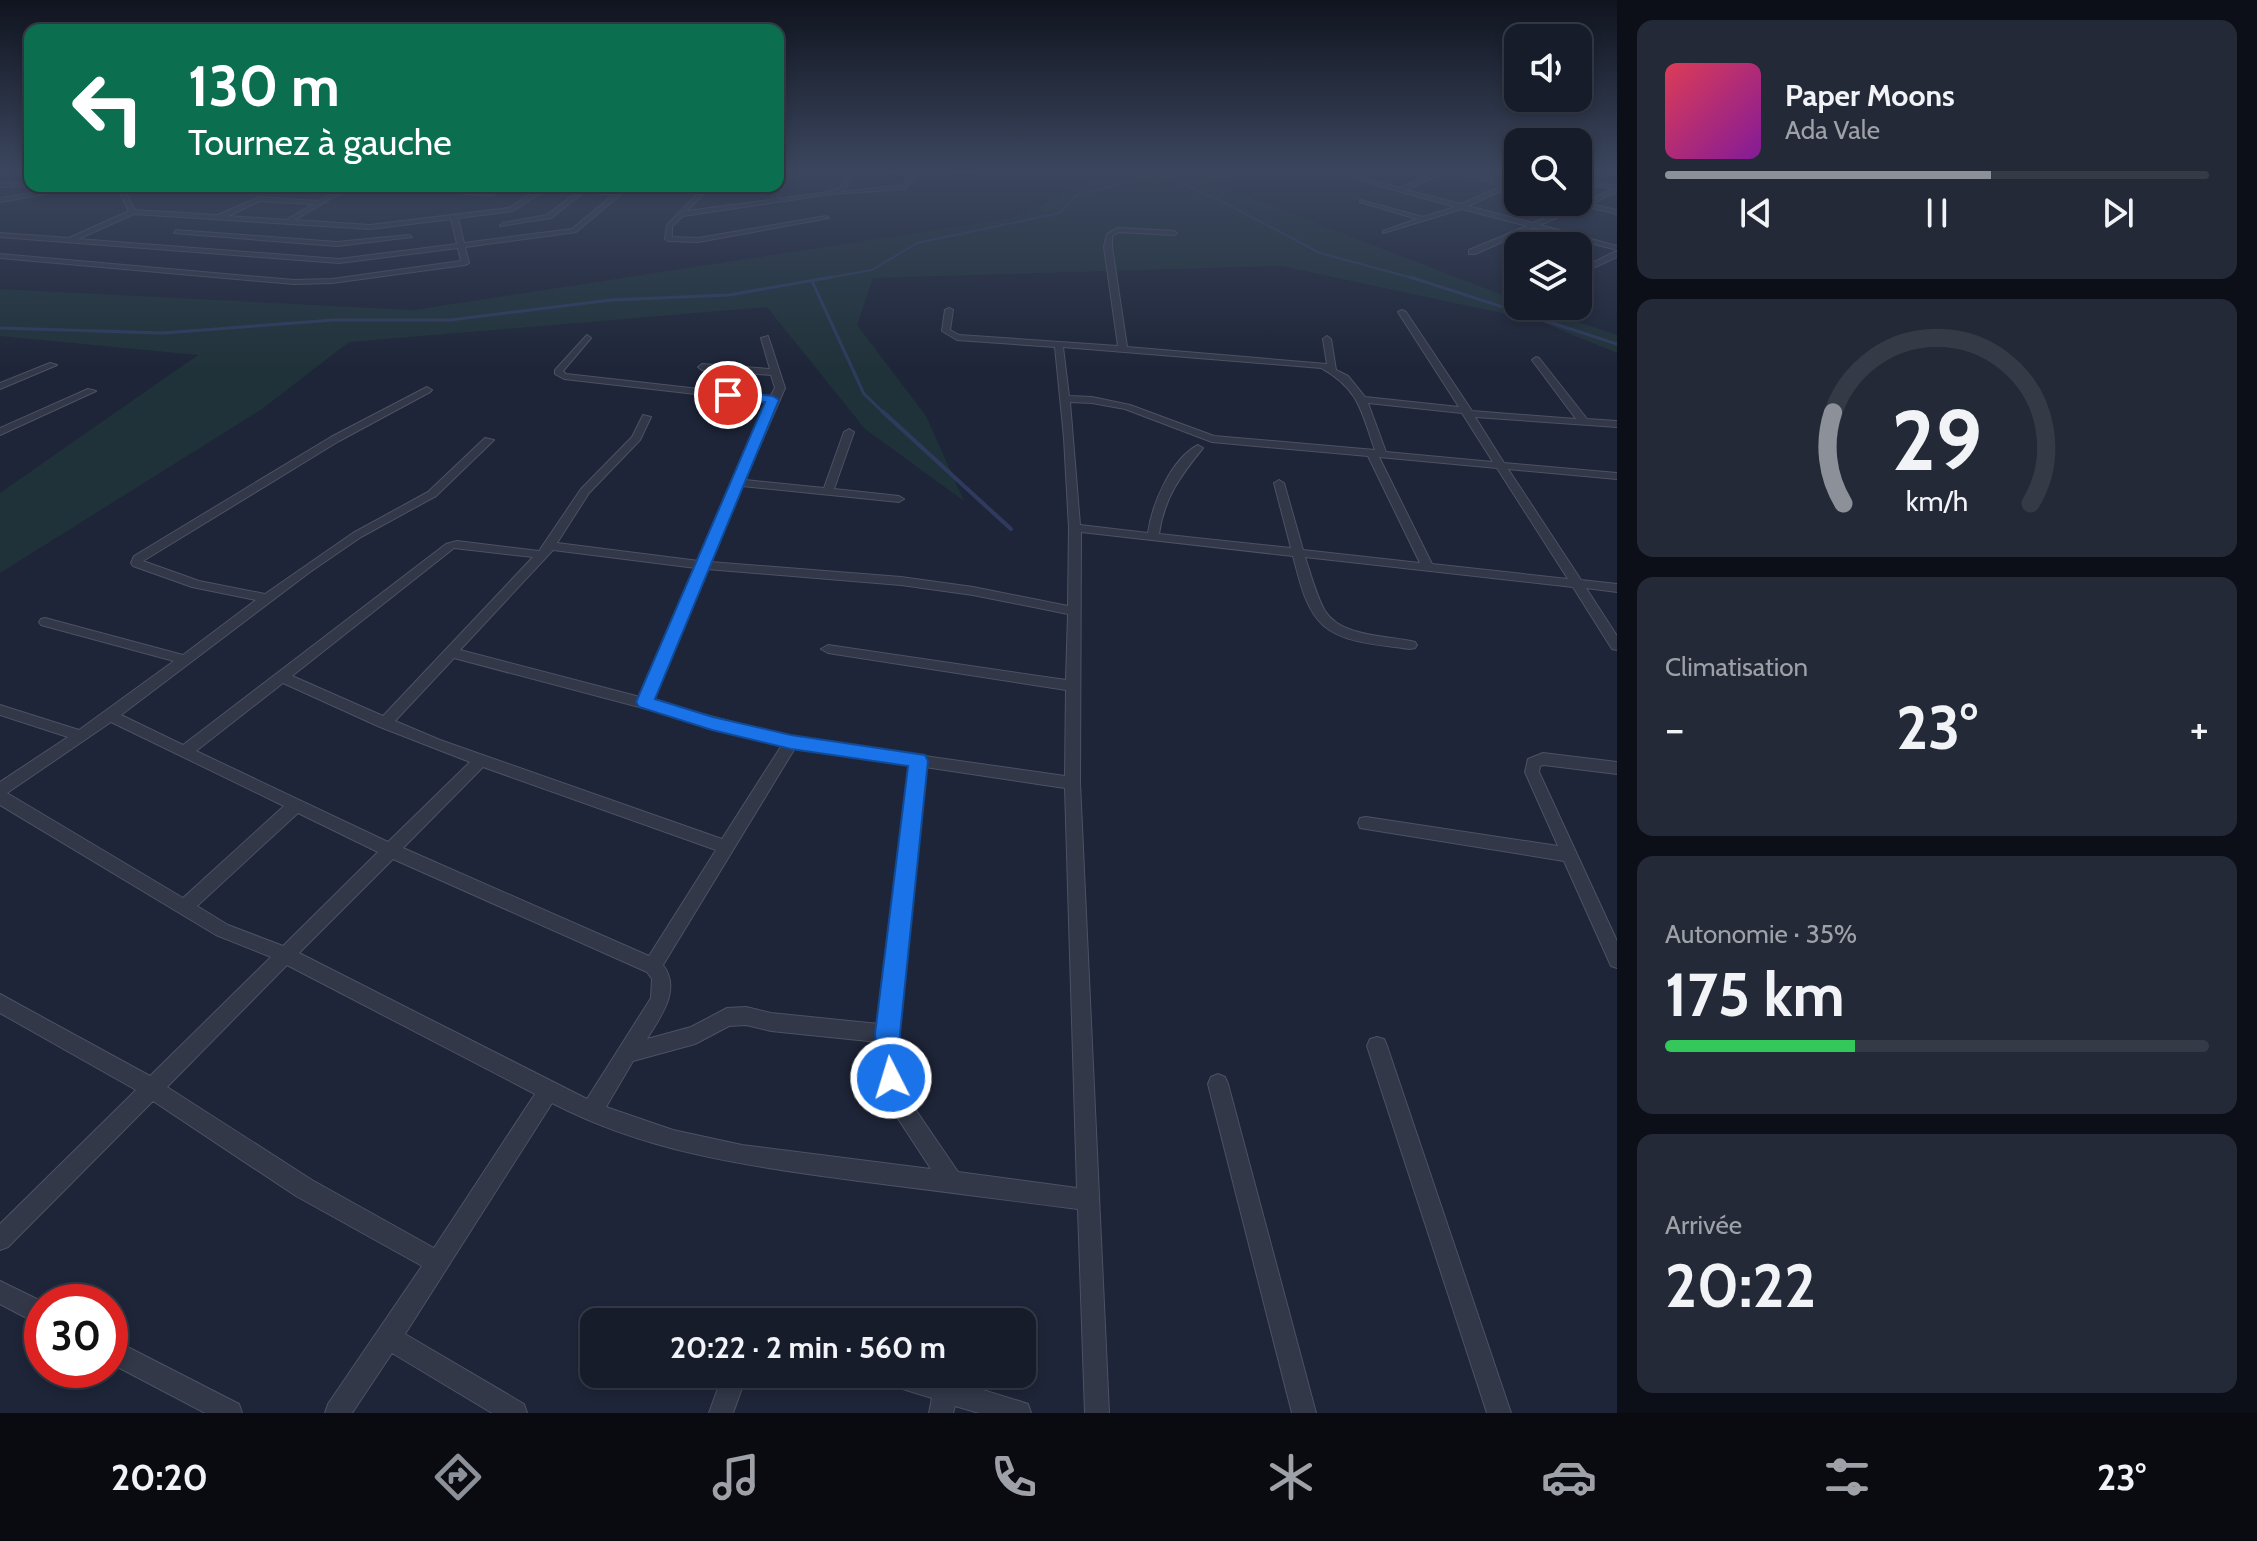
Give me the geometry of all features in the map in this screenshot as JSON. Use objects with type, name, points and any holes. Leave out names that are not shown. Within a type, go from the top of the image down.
[{"type":"street","points":[[41,238],[322,262],[523,238]]},
{"type":"street","points":[[69,240],[74,238]]},
{"type":"street","points":[[145,247],[164,238]]},
{"type":"street","points":[[256,238],[337,244],[399,238]]},
{"type":"street","points":[[409,238],[412,252]]},
{"type":"street","points":[[0,256],[311,283],[465,263],[467,261],[458,238]]},
{"type":"street","points":[[668,238],[710,238]]},
{"type":"street","points":[[1109,238],[1123,349]]},
{"type":"street","points":[[1472,252],[1504,238]]},
{"type":"street","points":[[1578,238],[1617,248]]},
{"type":"street","points":[[379,256],[383,275]]},
{"type":"street","points":[[1592,267],[1614,258]]},
{"type":"street","points":[[949,310],[946,331],[957,337],[1298,363],[1332,370],[1345,378],[1362,400],[1376,453],[1428,567]]},
{"type":"street","points":[[1402,312],[1617,646]]},
{"type":"street","points":[[587,338],[558,372],[564,376],[773,400]]},
{"type":"street","points":[[645,702],[701,565],[780,388],[765,338]]},
{"type":"street","points":[[1327,339],[1332,370]]},
{"type":"street","points":[[1059,347],[1075,528],[1072,783],[1097,1413]]},
{"type":"street","points":[[1536,360],[1584,422]]},
{"type":"street","points":[[0,386],[53,365]]},
{"type":"street","points":[[702,367],[774,372]]},
{"type":"street","points":[[266,598],[196,584],[137,563],[138,559],[335,439],[427,390]]},
{"type":"street","points":[[2,429],[91,391]]},
{"type":"street","points":[[1064,399],[1092,400],[1127,407],[1212,439],[1617,476]]},
{"type":"street","points":[[1362,400],[1468,413],[1617,424]]},
{"type":"street","points":[[385,723],[545,550],[585,491],[636,438],[646,417]]},
{"type":"street","points":[[828,492],[849,432]]},
{"type":"street","points":[[0,790],[110,716],[266,598],[357,535],[432,494],[489,440]]},
{"type":"street","points":[[1153,536],[1160,497],[1175,472],[1198,448]]},
{"type":"street","points":[[738,482],[899,499]]},
{"type":"street","points":[[1279,483],[1299,554],[1324,620],[1343,631],[1410,645]]},
{"type":"street","points":[[1075,528],[1617,588]]},
{"type":"street","points":[[184,752],[450,546],[457,544],[901,581],[1075,611]]},
{"type":"street","points":[[45,622],[185,660]]},
{"type":"street","points":[[828,649],[1074,686]]},
{"type":"street","points":[[453,653],[645,702],[712,724],[791,742],[1072,783]]},
{"type":"street","points":[[282,677],[480,761],[725,847]]},
{"type":"street","points":[[0,710],[81,736]]},
{"type":"street","points":[[110,716],[392,851],[653,966],[661,977],[660,1000],[591,1112]]},
{"type":"street","points":[[653,966],[791,742]]},
{"type":"street","points":[[1617,768],[1543,759],[1533,763],[1532,772],[1617,960]]},
{"type":"street","points":[[0,1239],[480,761]]},
{"type":"street","points":[[918,761],[887,1034],[891,1078],[904,1110],[951,1180]]},
{"type":"street","points":[[0,797],[222,930],[286,955],[591,1112],[673,1140],[742,1155],[1089,1200]]},
{"type":"street","points":[[184,908],[296,805]]},
{"type":"street","points":[[1366,823],[1569,855]]},
{"type":"street","points":[[0,1003],[151,1088],[304,1188],[438,1263]]},
{"type":"street","points":[[628,1053],[695,1035],[727,1017],[746,1016],[771,1022],[887,1034]]},
{"type":"street","points":[[1377,1046],[1499,1413]]},
{"type":"street","points":[[1218,1084],[1304,1413]]},
{"type":"street","points":[[337,1413],[548,1091]]},
{"type":"street","points":[[0,1292],[24,1305]]},
{"type":"street","points":[[389,1338],[515,1413]]},
{"type":"street","points":[[128,1359],[230,1413]]},
{"type":"street","points":[[721,1413],[730,1388]]},
{"type":"street","points":[[918,1388],[944,1402],[1019,1413]]},
{"type":"shaded area","points":[[883,238],[1354,238],[1504,296],[1504,314],[1281,266],[873,278],[857,325],[926,416],[964,501],[865,429],[767,307],[349,342],[262,409],[0,573],[0,493],[198,355],[0,336],[0,289],[413,310]]},
{"type":"shaded area","points":[[1534,320],[1572,320],[1617,335],[1617,353]]},
{"type":"waterway","points":[[821,279],[872,270],[917,243],[941,238]]},
{"type":"waterway","points":[[1291,238],[1320,253],[1416,279]]},
{"type":"waterway","points":[[0,328],[163,333],[334,320],[450,320],[611,300],[729,295],[832,277]]},
{"type":"waterway","points":[[1410,277],[1617,344]]},
{"type":"waterway","points":[[812,281],[864,394],[884,413]]},
{"type":"waterway","points":[[882,411],[1011,529]]},
{"type":"route","points":[[728,395],[773,400],[645,702],[712,724],[791,742],[918,761],[887,1034],[891,1078]]}]
